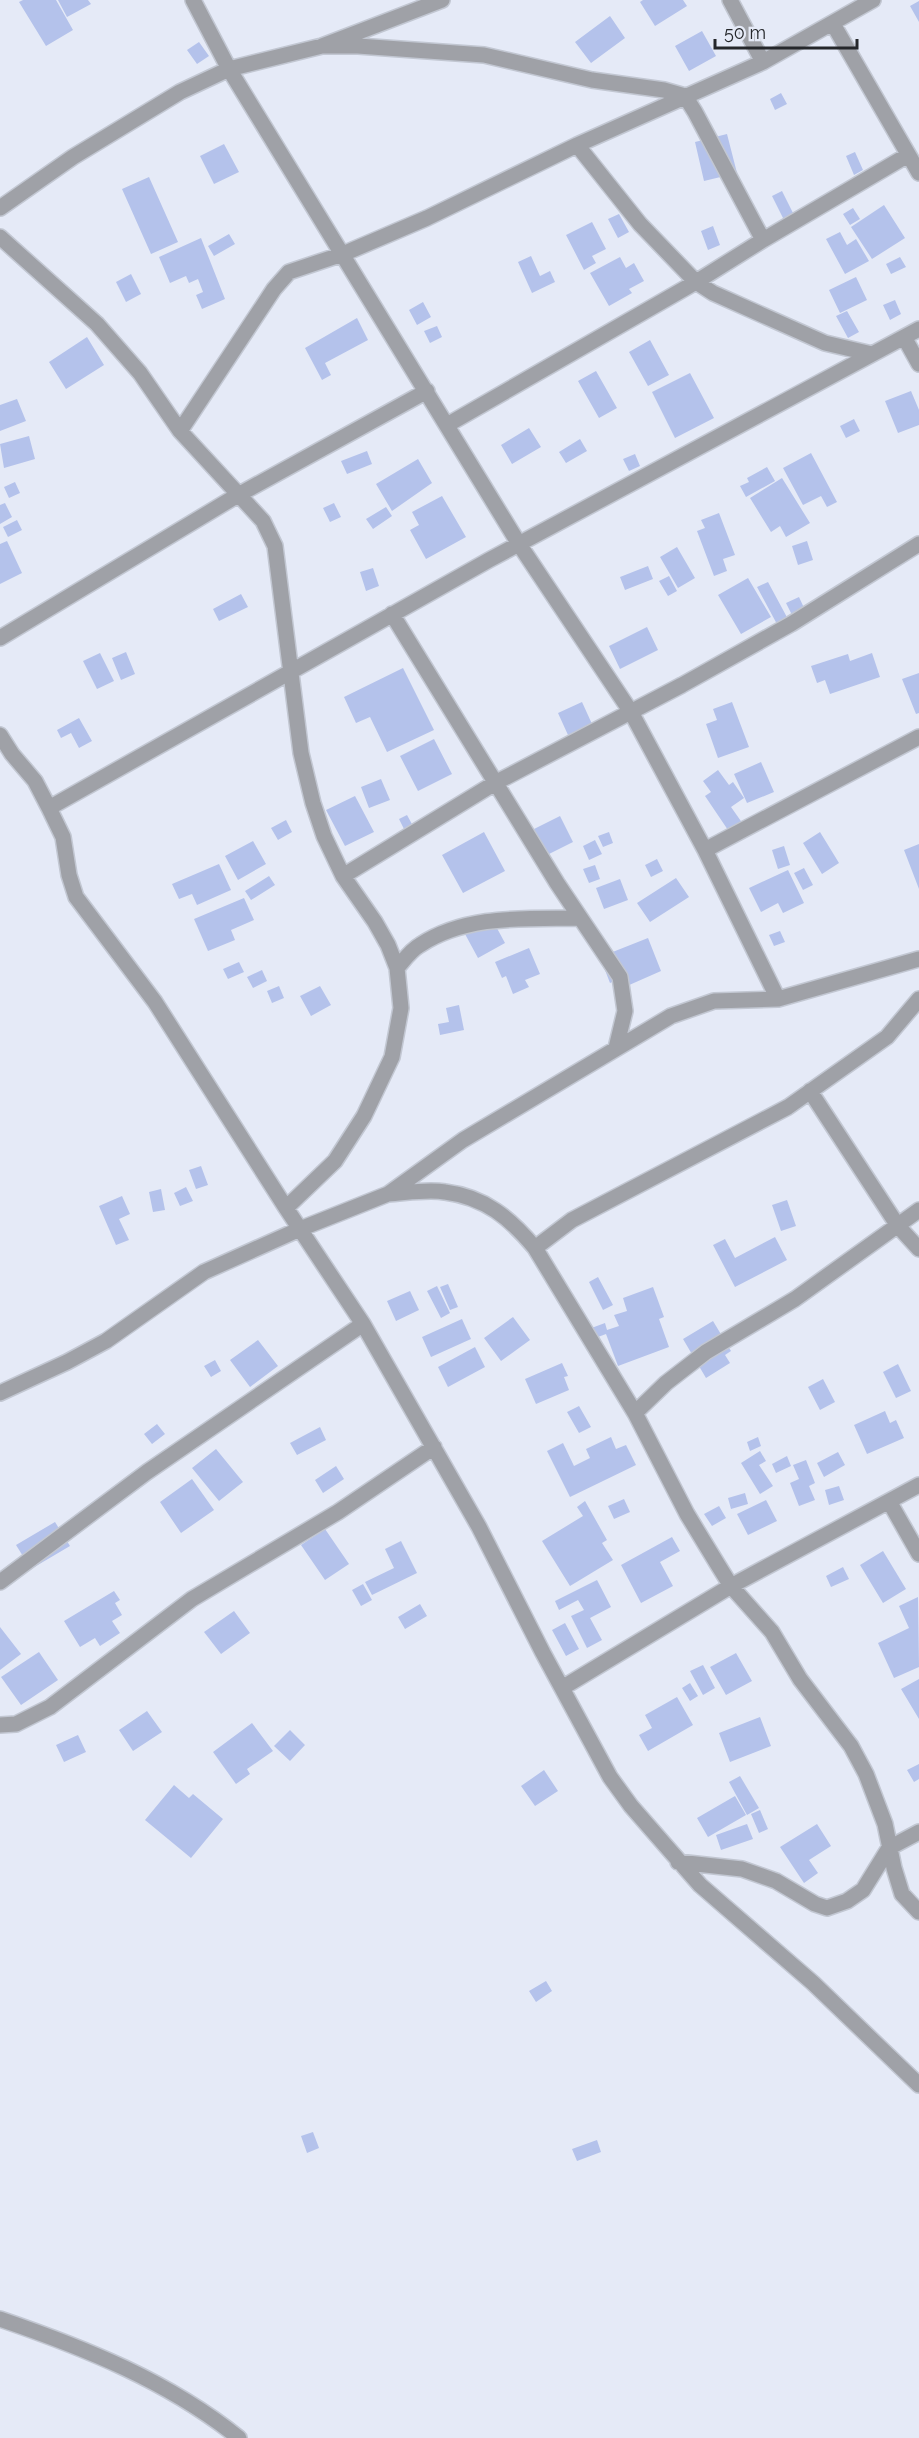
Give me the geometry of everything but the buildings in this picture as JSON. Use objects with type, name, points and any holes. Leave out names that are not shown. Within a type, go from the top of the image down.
[{"type":"street","points":[[193,0],[229,69],[519,544],[631,712],[705,850],[778,999]]},
{"type":"street","points":[[0,208],[82,152],[180,92],[229,69],[322,46],[442,0]]},
{"type":"street","points":[[730,0],[763,62]]},
{"type":"street","points":[[180,430],[274,289],[289,272],[343,254],[427,218],[577,145],[763,62],[873,0]]},
{"type":"street","points":[[833,24],[919,173]]},
{"type":"street","points":[[322,46],[358,46],[484,55],[591,80],[664,90],[685,96],[763,240]]},
{"type":"street","points":[[577,145],[640,224],[696,282],[713,293],[825,343],[872,354]]},
{"type":"street","points":[[447,425],[696,282],[908,154]]},
{"type":"street","points":[[0,237],[97,324],[140,374],[180,430],[263,521],[275,546],[279,594],[301,753],[313,803],[324,836],[343,876],[388,945],[397,968],[401,1008],[393,1057],[364,1116],[335,1161],[286,1208]]},
{"type":"street","points":[[49,808],[519,544],[919,329]]},
{"type":"street","points":[[904,337],[919,364]]},
{"type":"street","points":[[0,638],[238,495],[426,391]]},
{"type":"street","points":[[343,876],[495,783],[631,712],[790,624],[919,544]]},
{"type":"street","points":[[392,614],[495,783],[620,977],[626,1011],[616,1048]]},
{"type":"street","points":[[0,735],[12,754],[35,781],[63,837],[76,897],[155,1002],[300,1230],[363,1324],[478,1527],[610,1777],[631,1806],[700,1885],[813,1983],[919,2085]]},
{"type":"street","points":[[705,850],[919,737]]},
{"type":"street","points":[[397,968],[418,946],[460,926],[503,920],[580,918]]},
{"type":"street","points":[[0,1394],[106,1341],[204,1272],[388,1194],[463,1140],[671,1016],[714,1001],[778,999],[919,959]]},
{"type":"street","points":[[535,1248],[572,1220],[788,1107],[887,1037],[919,999]]},
{"type":"street","points":[[810,1091],[898,1226],[919,1249]]},
{"type":"street","points":[[388,1194],[444,1191],[479,1200],[515,1225],[535,1248],[585,1334],[635,1413],[687,1514],[731,1586],[772,1632],[800,1679],[851,1746],[866,1774],[885,1824],[902,1894],[919,1912]]},
{"type":"street","points":[[635,1413],[666,1383],[706,1352],[795,1299],[919,1210]]},
{"type":"street","points":[[0,1582],[147,1472],[363,1324]]},
{"type":"street","points":[[0,1725],[16,1725],[50,1707],[192,1599],[338,1512],[434,1447]]},
{"type":"street","points":[[562,1688],[731,1586],[890,1503],[919,1485]]},
{"type":"street","points":[[890,1503],[919,1554]]},
{"type":"street","points":[[678,1862],[742,1869],[776,1881],[815,1904],[827,1908],[847,1901],[863,1890],[889,1848],[919,1832]]},
{"type":"street","points":[[0,2319],[61,2340],[135,2372],[209,2414],[239,2438]]}]
